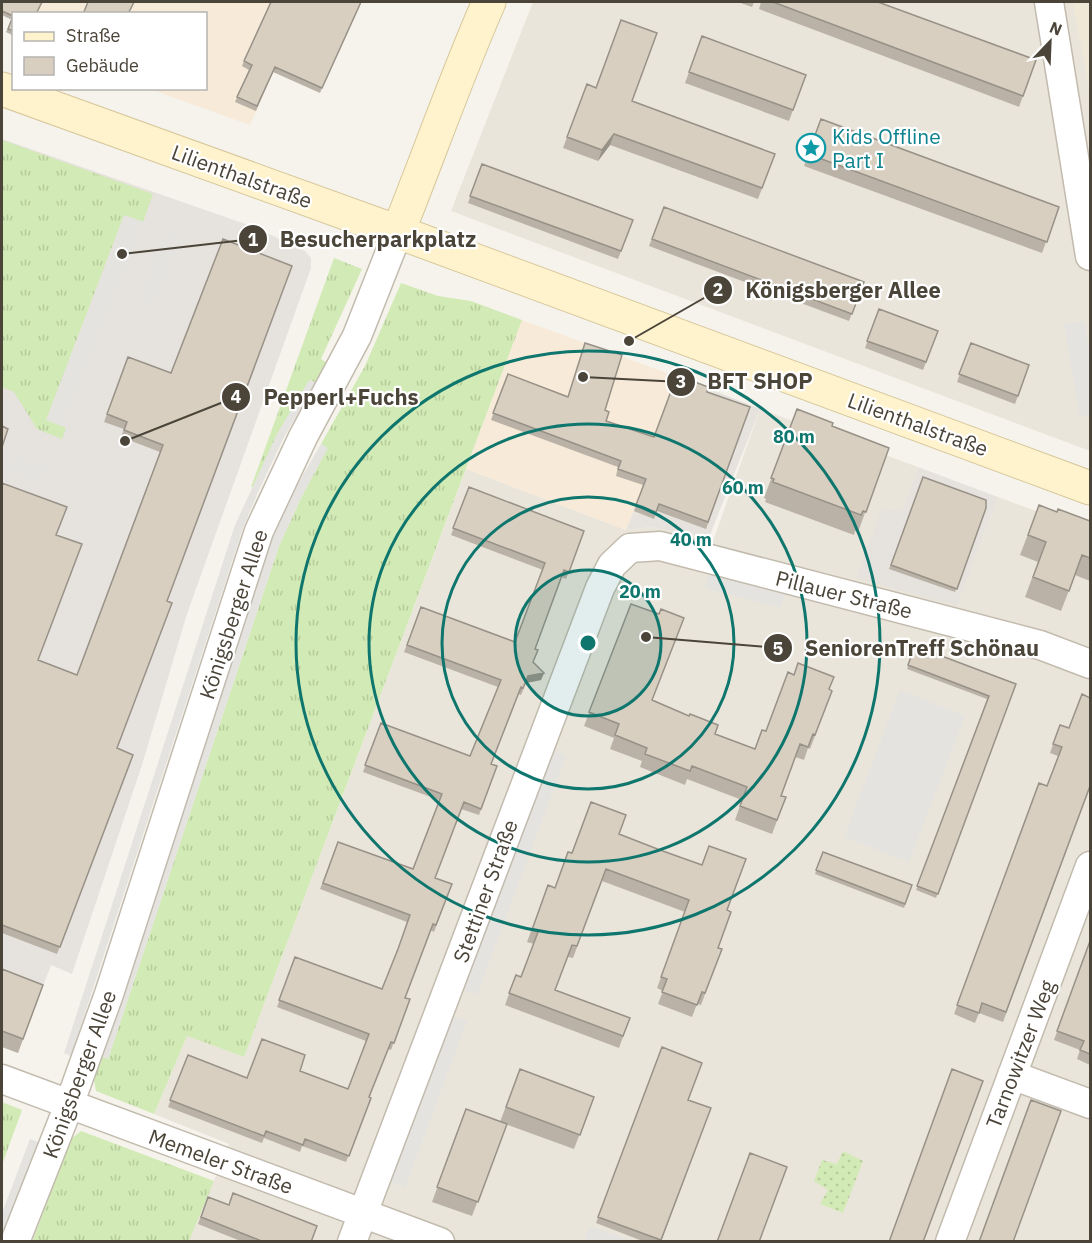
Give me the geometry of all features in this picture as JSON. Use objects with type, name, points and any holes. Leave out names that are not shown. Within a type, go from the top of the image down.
[{"type":"street","name":"Königsberger Allee","points":[[15,1242],[69,1105],[109,994],[259,531],[303,437],[357,336],[424,168],[464,58],[489,2]]},
{"type":"street","points":[[1048,2],[1090,256]]},
{"type":"street","name":"Lilienthalstraße","points":[[2,89],[398,232],[1090,488]]},
{"type":"street","name":"Pillauer Straße","points":[[630,548],[660,546],[681,551],[1030,642],[1090,664]]},
{"type":"street","name":"Stettiner Straße","points":[[352,1242],[600,588],[612,565],[630,548]]},
{"type":"street","name":"Tarnowitzer Weg","points":[[950,1242],[1090,866]]},
{"type":"street","points":[[1012,1075],[1090,1104]]},
{"type":"street","name":"Memeler Straße","points":[[2,1079],[440,1242]]},
{"type":"shaded area","points":[[20,2],[305,2],[250,125],[153,90],[207,90],[207,12],[16,12]]},
{"type":"shaded area","points":[[533,2],[1090,2],[1090,451],[451,211]]},
{"type":"shaded area","points":[[1073,2],[1090,2],[1089,88]]},
{"type":"shaded area","points":[[2,139],[254,227],[305,251],[311,258],[311,268],[187,614],[142,765],[72,974],[51,965],[18,1053],[2,1047]]},
{"type":"shaded area","points":[[126,216],[144,222],[64,425],[48,419]]},
{"type":"shaded area","points":[[165,230],[182,237],[155,307],[138,300]]},
{"type":"shaded area","points":[[522,320],[708,388],[695,423],[634,511],[626,530],[466,469]]},
{"type":"shaded area","points":[[1084,321],[1090,355],[1090,415],[1080,417],[1064,324]]},
{"type":"shaded area","points":[[309,380],[316,383],[284,437],[243,528],[71,1056],[64,1053],[235,525],[277,434]]},
{"type":"shaded area","points":[[708,388],[760,409],[708,540],[651,527],[626,530],[634,511],[695,423]]},
{"type":"shaded area","points":[[760,409],[918,467],[902,512],[957,605],[998,497],[1090,531],[1090,1241],[189,1241],[229,1144],[154,1114],[187,1036],[244,1057],[466,469],[626,530],[651,527],[713,541]]},
{"type":"shaded area","points":[[321,444],[328,448],[279,546],[108,1059],[100,1056],[269,543],[292,494]]},
{"type":"shaded area","points":[[14,453],[49,467],[42,485],[7,471]]},
{"type":"shaded area","points":[[918,467],[998,497],[957,606],[856,578],[882,508],[902,511]]},
{"type":"shaded area","points":[[709,571],[786,591],[781,608],[705,588]]},
{"type":"shaded area","points":[[900,690],[965,716],[909,862],[844,837]]},
{"type":"shaded area","points":[[551,749],[566,756],[477,995],[461,990]]},
{"type":"shaded area","points":[[451,1015],[467,1021],[405,1188],[389,1182]]},
{"type":"shaded area","points":[[30,1139],[38,1142],[2,1238],[2,1213]]},
{"type":"shaded area","points":[[590,1226],[632,1241],[584,1241]]},
{"type":"green space","points":[[2,140],[153,194],[143,222],[124,215],[46,420],[66,428],[62,439],[37,429],[14,392],[2,387]]},
{"type":"green space","points":[[334,258],[362,269],[321,359],[327,363],[316,383],[310,380],[251,487]]},
{"type":"green space","points":[[401,283],[438,296],[471,301],[522,320],[244,1057],[187,1036],[154,1114],[96,1091],[94,1080],[100,1056],[108,1059],[279,546],[327,448],[321,444],[365,366]]},
{"type":"green space","points":[[2,1102],[22,1110],[2,1165]]},
{"type":"green space","points":[[81,1131],[214,1181],[189,1241],[32,1242],[71,1139]]},
{"type":"green space","points":[[843,1151],[863,1161],[843,1213],[820,1204],[828,1190],[814,1181],[822,1160],[837,1164]]},
{"type":"building","points":[[2,2],[42,2],[37,12],[12,12],[12,16],[2,11]]},
{"type":"building","points":[[88,2],[134,2],[129,12],[84,12]]},
{"type":"building","points":[[271,2],[361,2],[322,88],[275,67],[257,106],[237,97],[252,65],[244,61]]},
{"type":"building","points":[[773,2],[878,2],[1036,60],[1023,96]]},
{"type":"building","points":[[12,19],[12,30],[8,29]]},
{"type":"building","points":[[621,20],[657,33],[632,101],[775,154],[762,188],[614,134],[602,150],[567,137],[587,84],[596,88]]},
{"type":"building","points":[[702,36],[806,75],[793,110],[689,72]]},
{"type":"building","points":[[821,119],[1059,207],[1047,242],[808,154]]},
{"type":"building","points":[[482,164],[633,220],[621,251],[470,196]]},
{"type":"building","points":[[664,207],[864,282],[852,314],[652,239]]},
{"type":"building","points":[[223,239],[292,266],[167,601],[172,603],[117,748],[133,755],[60,947],[2,925],[2,483],[67,507],[56,535],[82,544],[38,660],[77,675],[163,445],[124,430],[127,422],[107,414],[128,357],[171,373]]},
{"type":"building","points":[[879,309],[938,331],[926,362],[867,341]]},
{"type":"building","points":[[585,343],[622,355],[605,410],[609,412],[606,421],[654,437],[677,375],[708,387],[707,392],[750,407],[708,522],[659,504],[656,512],[636,505],[646,479],[618,469],[621,461],[493,413],[508,374],[568,397]]},
{"type":"building","points":[[971,343],[1029,365],[1018,396],[959,374]]},
{"type":"building","points":[[797,409],[833,423],[832,426],[889,448],[866,512],[863,511],[861,515],[773,482],[774,479],[771,478]]},
{"type":"building","points":[[2,426],[8,429],[2,447]]},
{"type":"building","points":[[923,477],[986,500],[986,508],[957,589],[891,565]]},
{"type":"building","points":[[469,487],[584,531],[569,572],[564,570],[535,649],[538,650],[533,662],[544,673],[528,676],[523,688],[521,687],[491,764],[497,766],[481,809],[464,802],[435,878],[452,884],[436,925],[433,924],[405,998],[410,999],[394,1043],[391,1042],[369,1097],[371,1098],[349,1156],[305,1139],[303,1145],[266,1131],[264,1136],[170,1100],[188,1055],[247,1078],[262,1039],[305,1055],[300,1071],[348,1089],[369,1034],[279,1000],[295,957],[382,989],[410,915],[323,883],[338,842],[413,869],[442,794],[365,765],[381,723],[470,756],[501,680],[407,645],[421,607],[515,642],[545,563],[453,528]]},
{"type":"building","points":[[1039,505],[1057,512],[1058,509],[1090,521],[1090,558],[1082,555],[1069,591],[1033,577],[1046,542],[1028,535]]},
{"type":"building","points":[[631,604],[659,614],[661,609],[684,618],[652,700],[689,716],[690,714],[718,725],[715,734],[755,749],[762,730],[766,731],[788,672],[794,675],[798,663],[834,677],[829,689],[832,691],[815,735],[813,734],[808,747],[800,744],[781,796],[786,797],[777,820],[740,806],[747,787],[692,766],[690,771],[645,754],[647,748],[615,735],[619,724],[589,712]]},
{"type":"building","points":[[915,646],[1016,684],[938,894],[917,886],[989,696],[908,665]]},
{"type":"building","points":[[1082,694],[1090,698],[1090,786],[1006,1012],[982,1003],[979,1013],[957,1005],[1039,783],[1047,786],[1062,747],[1053,744],[1060,725],[1069,728]]},
{"type":"building","points":[[591,802],[626,815],[619,834],[660,850],[702,865],[709,846],[746,859],[727,910],[731,912],[718,948],[722,949],[705,993],[702,992],[697,1005],[662,992],[667,979],[661,977],[689,900],[606,869],[577,946],[572,945],[555,990],[630,1018],[623,1036],[509,993],[516,975],[521,977],[538,932],[532,930],[548,885],[555,888],[568,852],[572,853]]},
{"type":"building","points":[[823,852],[912,885],[905,904],[816,870]]},
{"type":"building","points":[[1090,941],[1090,1054],[1080,1050],[1084,1041],[1057,1031]]},
{"type":"building","points":[[2,969],[43,985],[23,1039],[2,1031]]},
{"type":"building","points":[[662,1047],[702,1063],[688,1100],[711,1108],[661,1240],[598,1217]]},
{"type":"building","points":[[520,1069],[594,1097],[580,1135],[506,1107]]},
{"type":"building","points":[[952,1069],[983,1081],[923,1242],[889,1242]]},
{"type":"building","points":[[1031,1100],[1061,1111],[1013,1242],[979,1242]]},
{"type":"building","points":[[466,1109],[507,1124],[478,1202],[437,1187]]},
{"type":"building","points":[[750,1153],[787,1167],[759,1242],[717,1242]]},
{"type":"building","points":[[233,1193],[317,1226],[311,1242],[264,1242],[201,1217],[208,1197],[229,1205]]},
{"type":"place","name":"Kids Offline Part I","points":[[811,148]]},
{"type":"place","name":"Besucherparkplatz","points":[[122,254]]},
{"type":"place","name":"Königsberger Allee","points":[[629,341]]},
{"type":"place","name":"BFT SHOP","points":[[583,377]]},
{"type":"place","name":"Pepperl+Fuchs","points":[[125,441]]},
{"type":"place","name":"SeniorenTreff Schönau","points":[[646,637]]}]
